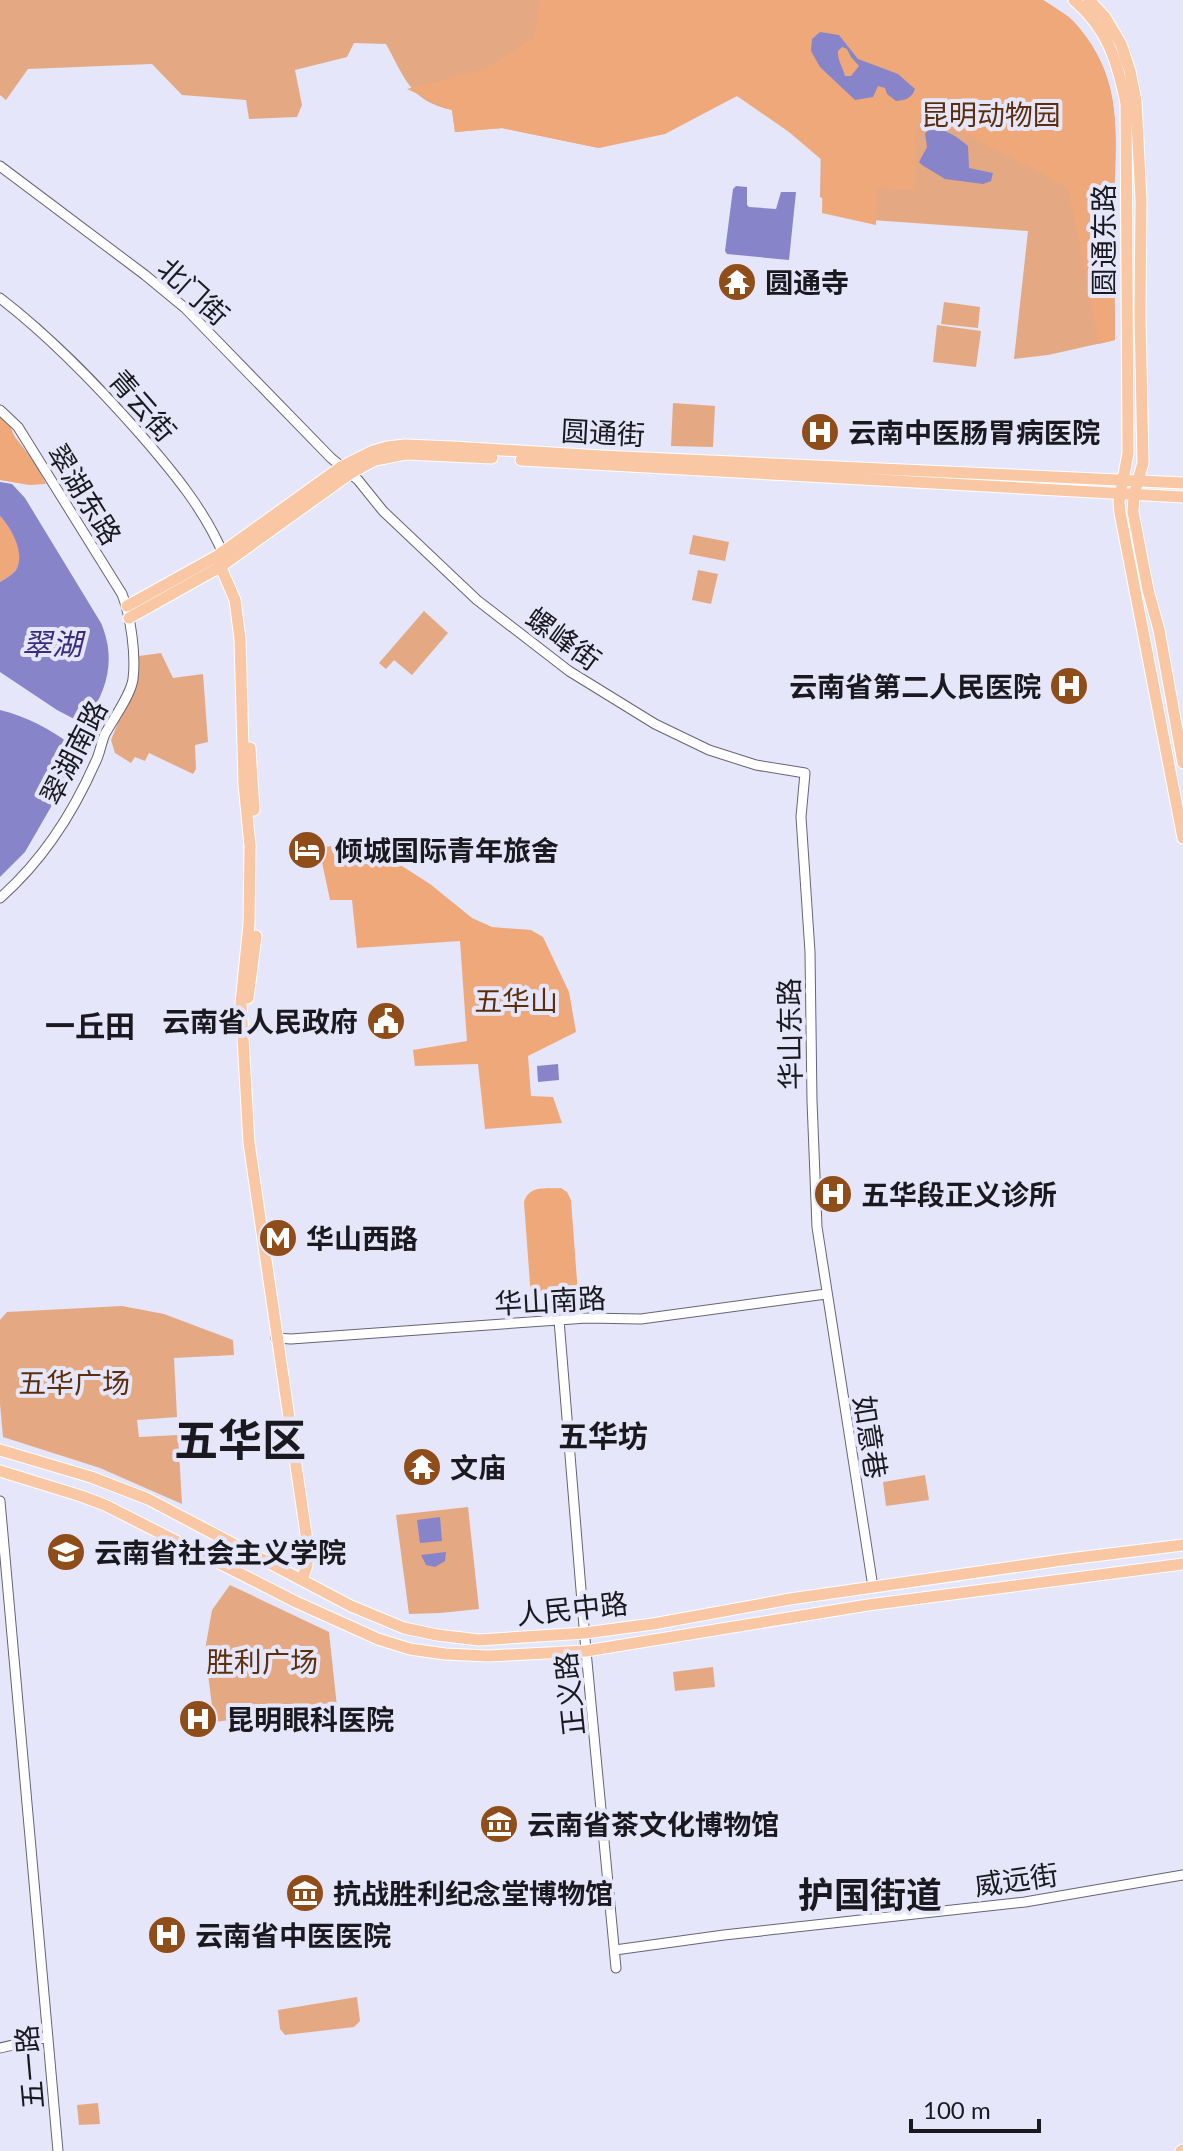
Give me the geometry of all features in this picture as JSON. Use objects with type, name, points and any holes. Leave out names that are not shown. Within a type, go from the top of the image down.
[{"type":"main road","name":"圆通东路","points":[[1074,0],[1097,24],[1112,47],[1126,103],[1128,453],[1120,494],[1120,513],[1183,838]]},
{"type":"main road","name":"圆通东路","points":[[1089,0],[1105,17],[1121,44],[1136,101],[1141,200],[1143,463],[1134,495],[1133,512],[1159,630],[1183,763]]},
{"type":"main road","name":"圆通街","points":[[128,612],[221,559],[373,451],[405,445],[490,454],[1183,497]]},
{"type":"main road","name":"圆通街","points":[[490,454],[1183,483]]},
{"type":"main road","points":[[221,559],[235,600],[240,639],[244,784],[250,846],[249,924],[241,1003],[249,1143],[307,1541],[304,1582]]},
{"type":"main road","points":[[221,559],[238,589],[243,608],[256,845],[257,925],[247,1003],[252,1110],[278,1338]]},
{"type":"main road","name":"人民中路","points":[[0,1450],[148,1499],[304,1582],[404,1628],[479,1640],[585,1633],[653,1624],[758,1604],[1183,1545]]},
{"type":"main road","name":"人民中路","points":[[0,1471],[105,1505],[296,1602],[378,1639],[410,1649],[445,1654],[488,1656],[586,1651],[868,1605],[1183,1564]]},
{"type":"main road","points":[[105,1505],[99,1493],[107,1485],[115,1486]]},
{"type":"main road","points":[[378,1639],[388,1639],[392,1634],[387,1621]]},
{"type":"street","name":"北门街","points":[[0,166],[185,308],[346,470]]},
{"type":"street","name":"青云街","points":[[0,300],[73,361],[126,419],[187,491],[205,518],[221,559]]},
{"type":"street","name":"翠湖东路","points":[[0,410],[18,427],[114,580],[128,612]]},
{"type":"street","name":"螺峰街","points":[[346,470],[383,511],[467,591],[569,671],[655,724],[709,750],[756,765],[805,773]]},
{"type":"street","name":"翠湖南路","points":[[0,898],[40,856],[95,765],[103,738],[132,686],[128,612]]},
{"type":"street","name":"华山东路","points":[[805,773],[801,817],[810,952],[814,1172],[826,1294]]},
{"type":"street","name":"华山南路","points":[[278,1338],[559,1320],[641,1319],[826,1294]]},
{"type":"street","name":"如意巷","points":[[826,1294],[873,1587]]},
{"type":"street","name":"正义路","points":[[559,1320],[616,1968]]},
{"type":"street","name":"五一路","points":[[0,1501],[58,2151]]},
{"type":"street","name":"威远街","points":[[615,1950],[1025,1902],[1183,1875]]},
{"type":"street","points":[[0,2048],[48,2037]]},
{"type":"green space","name":"昆明动物园","points":[[0,0],[1043,0],[1070,18],[1089,42],[1109,84],[1116,151],[1115,340],[1014,359],[1028,231],[871,220],[820,197],[821,144],[737,96],[599,148],[502,128],[455,132],[452,110],[427,101],[410,86],[386,44],[354,43],[347,57],[295,70],[302,105],[297,117],[249,119],[246,100],[182,95],[152,64],[28,69],[6,100],[0,95]]},
{"type":"green space","name":"昆明动物园","points":[[540,0],[1043,0],[1070,18],[1089,42],[1109,84],[1116,151],[1115,340],[1099,344],[1068,188],[938,119],[915,130],[916,191],[877,188],[876,225],[822,213],[823,161],[789,132],[737,96],[665,134],[599,148],[502,128],[455,132],[452,110],[407,89],[485,69],[534,37]]},
{"type":"green space","points":[[944,302],[980,307],[978,328],[941,324]]},
{"type":"green space","points":[[937,325],[981,331],[976,367],[933,362]]},
{"type":"green space","points":[[673,403],[715,406],[713,447],[671,446]]},
{"type":"green space","points":[[0,415],[36,464],[46,484],[29,485],[0,480]]},
{"type":"green space","points":[[0,516],[13,534],[20,556],[16,570],[0,582]]},
{"type":"green space","points":[[693,535],[729,542],[725,561],[689,554]]},
{"type":"green space","points":[[698,570],[718,574],[711,604],[692,600]]},
{"type":"green space","points":[[424,611],[448,633],[412,675],[394,660],[386,669],[379,663]]},
{"type":"green space","points":[[161,653],[173,678],[203,674],[208,742],[195,745],[196,769],[193,774],[149,753],[145,761],[135,757],[131,763],[115,753],[111,740],[136,679],[139,656]]},
{"type":"green space","name":"五华山","points":[[363,841],[430,884],[472,918],[492,927],[531,930],[543,937],[569,992],[576,1032],[528,1056],[531,1096],[553,1097],[562,1123],[485,1129],[478,1064],[415,1066],[413,1050],[467,1041],[460,941],[357,948],[352,900],[330,900],[319,848]]},
{"type":"green space","points":[[561,1188],[571,1200],[579,1308],[532,1311],[524,1202],[534,1190]]},
{"type":"green space","name":"五华广场","points":[[122,1306],[164,1314],[233,1340],[234,1355],[174,1358],[177,1417],[137,1420],[139,1437],[178,1435],[182,1504],[100,1468],[3,1437],[0,1320],[7,1312]]},
{"type":"green space","points":[[925,1475],[929,1500],[886,1506],[883,1482]]},
{"type":"green space","name":"文庙","points":[[468,1507],[479,1609],[409,1614],[396,1515]]},
{"type":"green space","name":"胜利广场","points":[[230,1585],[329,1632],[337,1707],[214,1722],[205,1650],[212,1610]]},
{"type":"green space","points":[[713,1667],[715,1687],[675,1691],[673,1672]]},
{"type":"green space","points":[[357,1997],[360,2021],[354,2027],[285,2035],[280,2029],[278,2010]]},
{"type":"green space","points":[[98,2103],[100,2124],[79,2125],[77,2105]]},
{"type":"water","points":[[820,32],[839,35],[858,59],[898,74],[915,89],[914,92],[908,98],[896,101],[885,88],[878,86],[873,97],[855,100],[820,67],[811,51],[812,39]],"holes":[[[842,47],[859,66],[851,76],[845,76],[838,57]]]},
{"type":"water","points":[[930,128],[960,139],[968,146],[969,168],[993,173],[991,181],[983,184],[945,179],[922,165],[919,162],[927,147],[925,134]]},
{"type":"water","points":[[736,186],[747,187],[749,207],[776,209],[781,192],[796,192],[789,260],[727,254],[733,189]]},
{"type":"water","name":"翠湖","points":[[0,482],[12,484],[25,498],[106,636],[108,673],[87,719],[78,721],[57,710],[0,672],[0,582],[16,570],[19,556],[13,534],[0,516]]},
{"type":"water","name":"翠湖","points":[[0,710],[38,724],[73,746],[70,774],[25,852],[0,877]]},
{"type":"water","points":[[558,1064],[559,1080],[538,1082],[537,1066]]},
{"type":"water","points":[[440,1517],[442,1541],[420,1543],[417,1520]]},
{"type":"water","points":[[446,1552],[445,1561],[435,1567],[426,1565],[421,1555]]},
{"type":"place","name":"圆通寺","points":[[737,282]]},
{"type":"place","name":"云南中医肠胃病医院","points":[[820,432]]},
{"type":"place","name":"云南省第二人民医院","points":[[1069,686]]},
{"type":"place","name":"倾城国际青年旅舍","points":[[307,850]]},
{"type":"place","name":"云南省人民政府","points":[[386,1021]]},
{"type":"place","name":"五华段正义诊所","points":[[833,1194]]},
{"type":"place","name":"华山西路","points":[[278,1238]]},
{"type":"place","name":"文庙","points":[[422,1467]]},
{"type":"place","name":"云南省社会主义学院","points":[[66,1552]]},
{"type":"place","name":"昆明眼科医院","points":[[198,1719]]},
{"type":"place","name":"云南省茶文化博物馆","points":[[499,1824]]},
{"type":"place","name":"抗战胜利纪念堂博物馆","points":[[305,1893]]},
{"type":"place","name":"云南省中医医院","points":[[167,1935]]},
{"type":"district","name":"一丘田","points":[[90,1025]]},
{"type":"district","name":"五华坊","points":[[603,1435]]},
{"type":"district","name":"五华区","points":[[240,1439]]},
{"type":"district","name":"护国街道","points":[[870,1894]]}]
